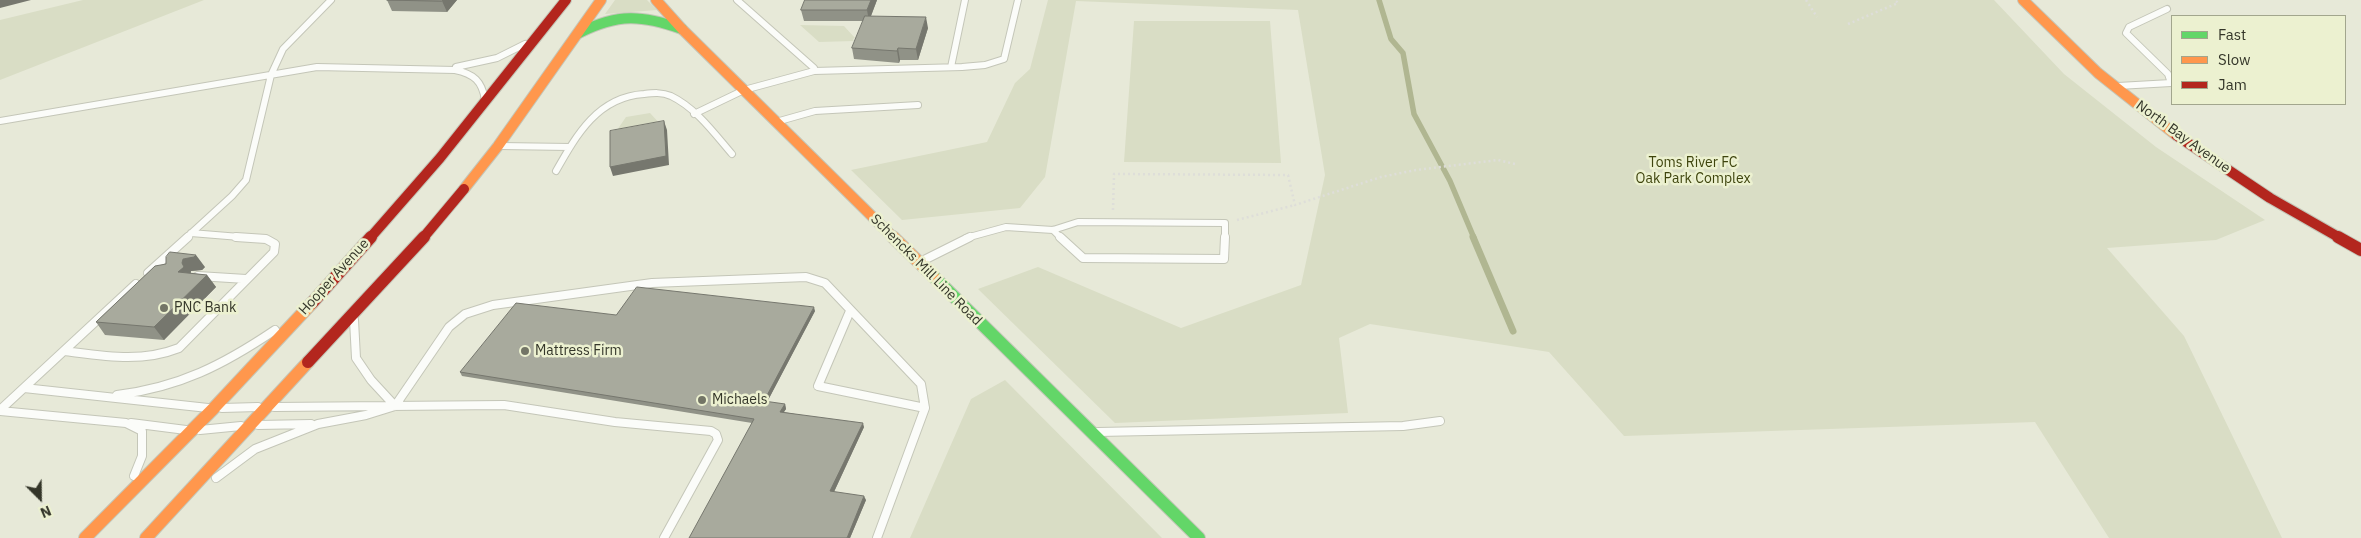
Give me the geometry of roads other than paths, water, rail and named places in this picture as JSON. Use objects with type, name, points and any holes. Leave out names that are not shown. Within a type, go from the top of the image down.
[{"type":"main road","name":"Hooper Avenue","points":[[85,538],[192,431],[307,307],[486,104],[566,0]]},
{"type":"main road","points":[[146,538],[439,220],[498,146],[601,0]]},
{"type":"main road","name":"Schencks Mill Line Road","points":[[656,0],[682,29],[918,263],[1199,538]]},
{"type":"main road","name":"North Bay Avenue","points":[[2023,0],[2113,87],[2224,167],[2361,250]]},
{"type":"main road","points":[[577,35],[604,20],[636,15],[652,18],[682,29]]},
{"type":"lane","points":[[0,410],[232,196],[246,180],[271,74],[283,49],[331,0]]},
{"type":"lane","points":[[737,0],[814,68],[814,71]]},
{"type":"lane","points":[[951,67],[965,0]]},
{"type":"lane","points":[[694,114],[744,90],[814,71],[985,65],[1004,59],[1018,0]]},
{"type":"lane","points":[[2113,87],[2171,83],[2168,74],[2126,32],[2129,27],[2168,9]]},
{"type":"lane","points":[[446,69],[470,66],[497,58],[540,35]]},
{"type":"lane","points":[[0,121],[317,67],[446,69],[463,71],[480,80],[484,87],[486,104]]},
{"type":"lane","points":[[556,171],[570,147],[592,119],[612,101],[640,94],[660,93],[674,98],[694,114],[732,154]]},
{"type":"lane","points":[[776,122],[815,111],[918,105]]},
{"type":"lane","points":[[498,146],[570,147]]},
{"type":"lane","points":[[918,263],[966,238],[986,231],[1006,227],[1053,230],[1078,222],[1224,223],[1224,259],[1083,258],[1053,230]]},
{"type":"lane","points":[[64,352],[141,358],[165,354],[179,348],[274,252],[275,244],[266,239],[192,233]]},
{"type":"lane","points":[[150,272],[163,273]]},
{"type":"lane","points":[[196,276],[246,279]]},
{"type":"lane","points":[[0,410],[192,431],[250,426],[318,424],[366,415],[396,406],[449,326],[465,314],[493,304],[652,283],[806,277],[825,283],[921,384],[925,408],[877,538]]},
{"type":"lane","points":[[98,397],[147,392],[196,378],[242,352],[307,307]]},
{"type":"lane","points":[[850,311],[818,386],[925,408]]},
{"type":"lane","points":[[354,314],[356,358],[371,380],[396,406]]},
{"type":"lane","points":[[24,388],[214,408],[504,406],[615,422],[711,431],[716,434],[718,440],[664,538]]},
{"type":"lane","points":[[1092,432],[1403,426],[1440,420]]},
{"type":"lane","points":[[126,423],[142,432],[142,456],[127,494]]},
{"type":"lane","points":[[165,518],[255,449],[318,424]]},
{"type":"waterway","points":[[1379,0],[1391,39],[1403,53],[1414,114],[1450,181],[1474,238]]},
{"type":"waterway","points":[[1473,237],[1513,331]]},
{"type":"place","name":"PNC Bank","points":[[164,308]]},
{"type":"place","name":"Mattress Firm","points":[[525,351]]},
{"type":"place","name":"Michaels","points":[[702,400]]},
{"type":"park label","name":"Toms River FC Oak Park Complex","points":[[1693,172]]}]
